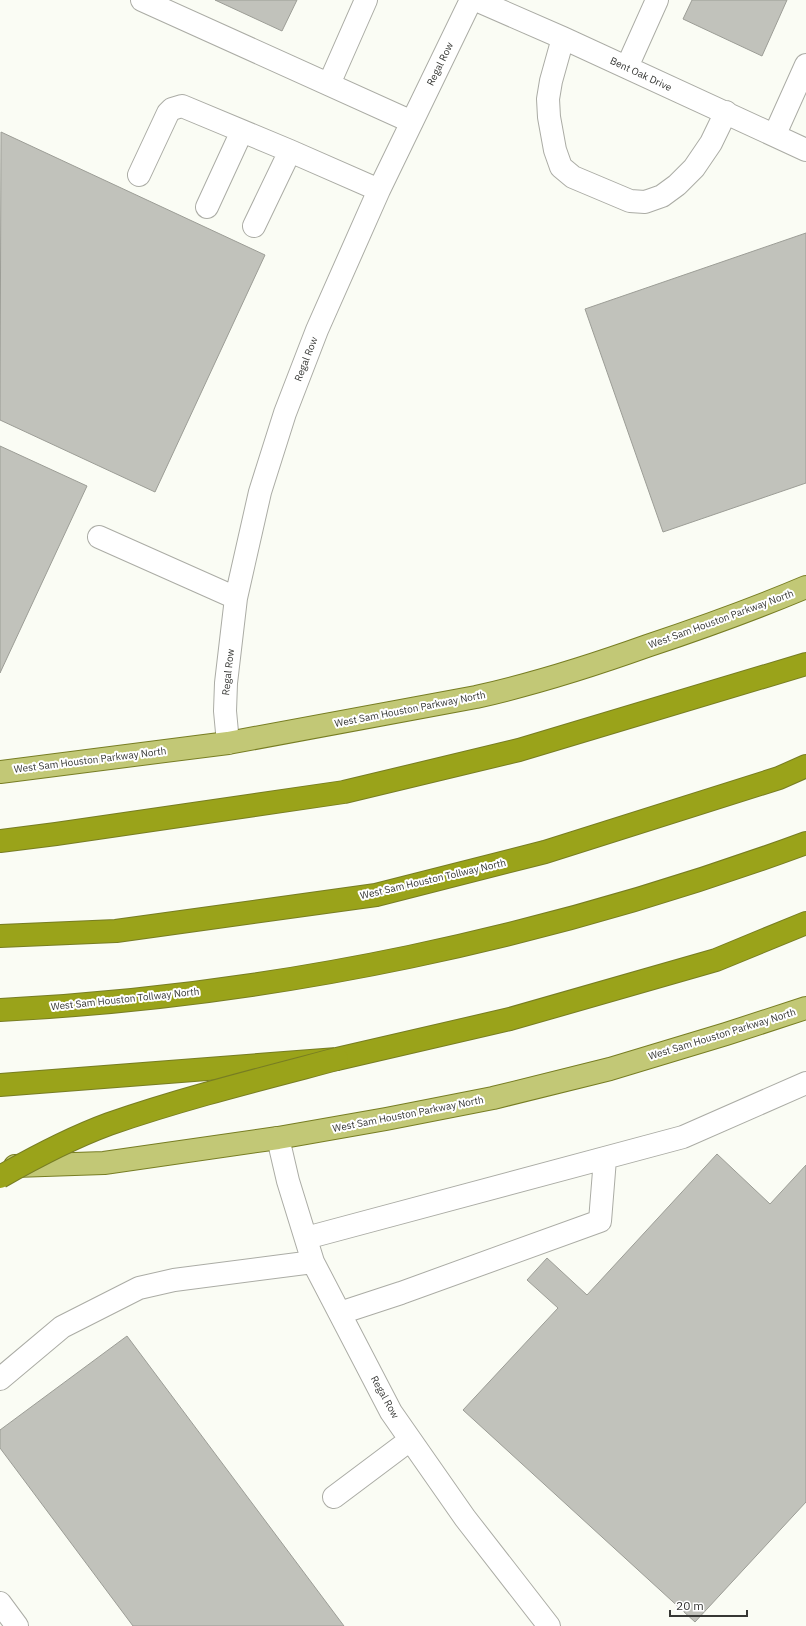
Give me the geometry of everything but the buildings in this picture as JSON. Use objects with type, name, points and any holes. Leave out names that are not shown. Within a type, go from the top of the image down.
[{"type":"highway","points":[[0,841],[344,792],[519,750],[806,664]]},
{"type":"highway","name":"West Sam Houston Tollway North","points":[[0,936],[116,931],[376,895],[545,852],[779,778],[806,766]]},
{"type":"highway","points":[[0,834],[56,834]]},
{"type":"highway","name":"West Sam Houston Tollway North","points":[[0,1010],[96,1003],[205,991],[290,979],[371,965],[479,942],[607,908],[698,880],[806,843]]},
{"type":"highway","points":[[0,1177],[40,1154],[108,1125],[178,1102],[337,1058],[510,1019],[708,962],[806,923]]},
{"type":"highway","points":[[0,1085],[337,1058]]},
{"type":"main road","name":"West Sam Houston Parkway North","points":[[0,772],[228,742],[476,697],[517,688],[555,678],[671,638],[739,614],[806,587]]},
{"type":"main road","name":"West Sam Houston Parkway North","points":[[0,1167],[104,1163],[278,1138],[386,1120],[493,1098],[610,1069],[806,1008]]},
{"type":"street","points":[[142,0],[412,122]]},
{"type":"street","points":[[329,84],[366,0]]},
{"type":"street","name":"Regal Row","points":[[228,742],[225,711],[226,683],[236,598],[260,492],[285,413],[317,330],[379,190],[472,0]]},
{"type":"street","name":"Bent Oak Drive","points":[[476,0],[775,134],[806,150]]},
{"type":"street","points":[[627,67],[656,0]]},
{"type":"street","points":[[563,38],[551,81],[548,99],[549,117],[555,150],[560,167],[573,177],[630,201],[645,202],[662,196],[677,185],[694,168],[711,143],[726,112]]},
{"type":"street","points":[[775,134],[806,65]]},
{"type":"street","points":[[139,175],[168,113],[177,107],[182,106],[379,190]]},
{"type":"street","points":[[207,207],[242,131]]},
{"type":"street","points":[[254,226],[290,151]]},
{"type":"street","points":[[99,537],[236,598]]},
{"type":"street","points":[[306,1238],[683,1137],[806,1083]]},
{"type":"street","name":"Regal Row","points":[[278,1138],[288,1181],[313,1262],[391,1412],[465,1518],[549,1626]]},
{"type":"street","points":[[340,1313],[401,1293],[600,1222],[605,1159]]},
{"type":"street","points":[[0,1379],[62,1327],[139,1288],[174,1280],[313,1262]]},
{"type":"street","points":[[334,1497],[410,1440]]},
{"type":"street","points":[[0,1603],[17,1626]]}]
